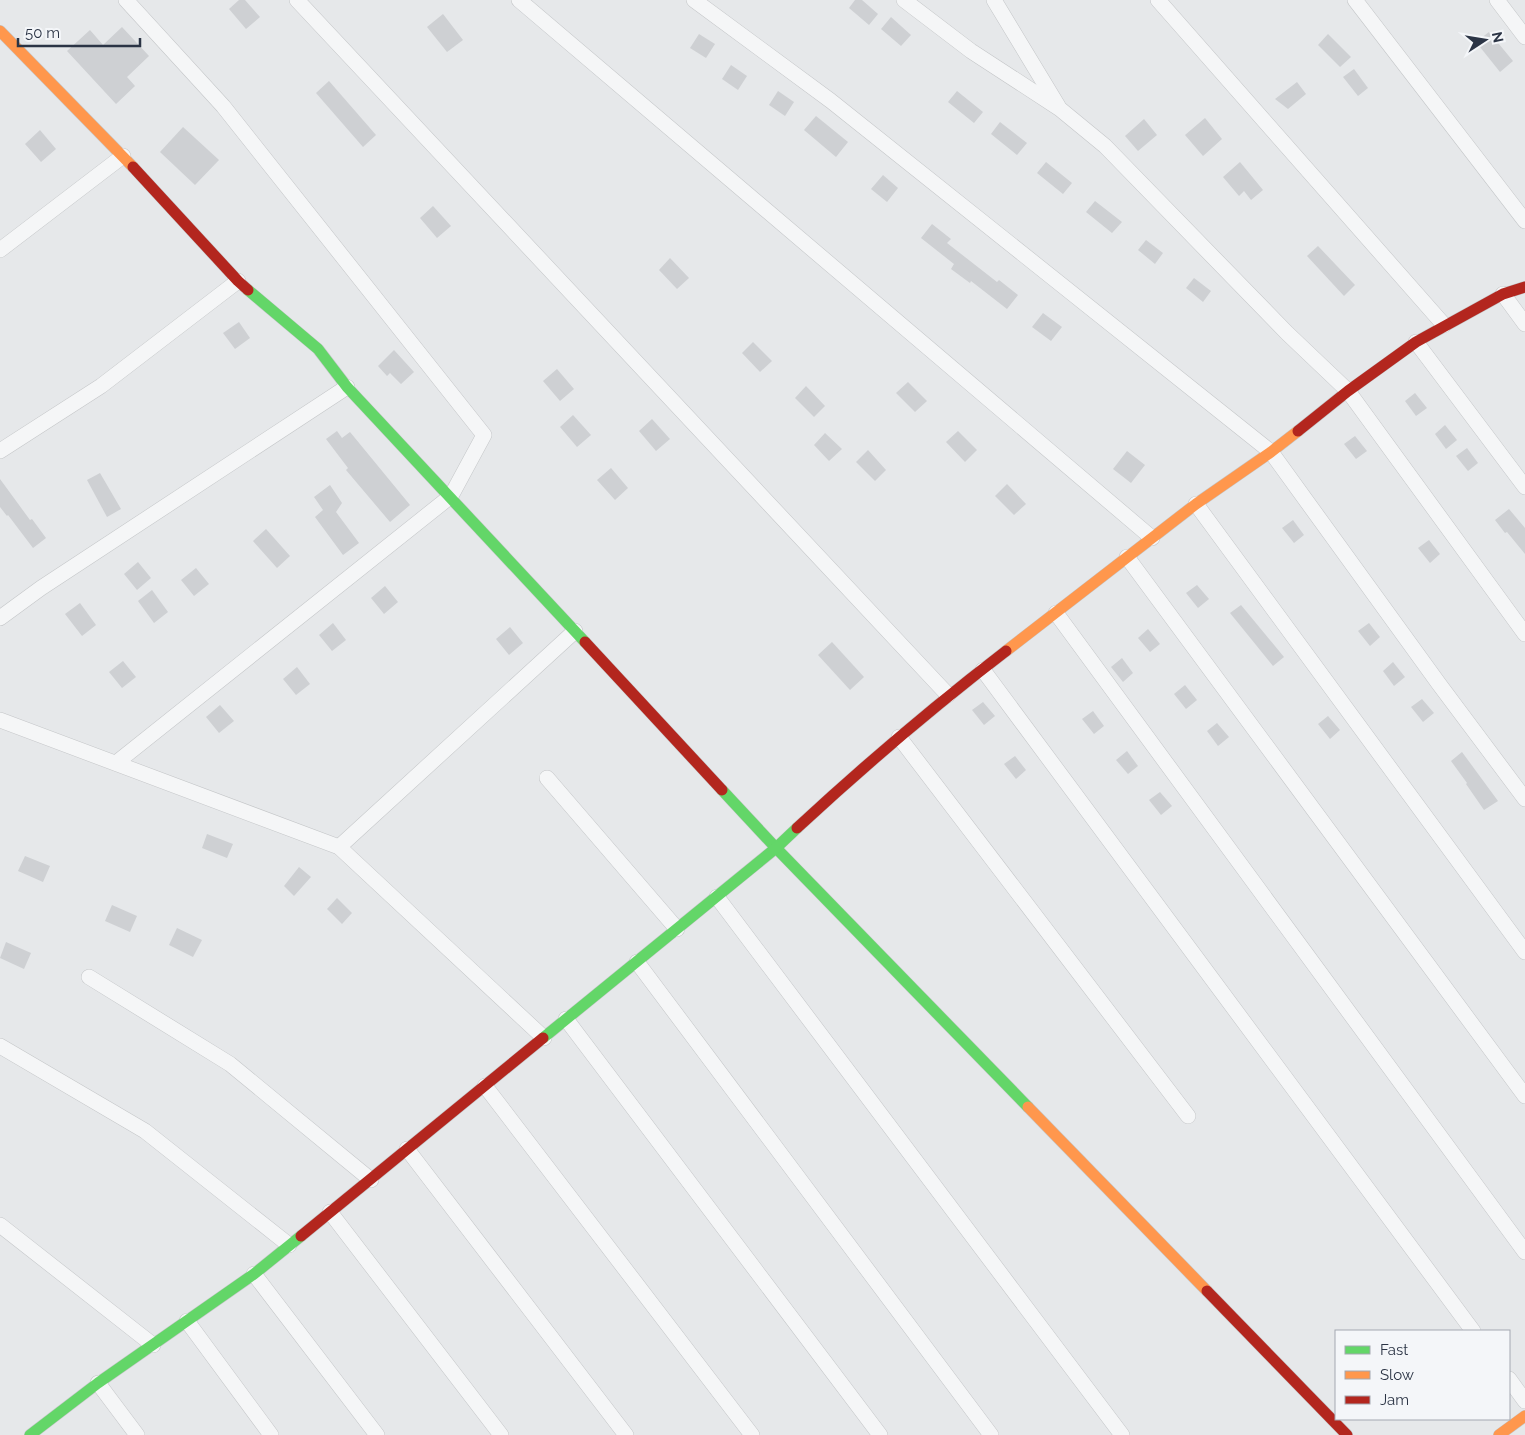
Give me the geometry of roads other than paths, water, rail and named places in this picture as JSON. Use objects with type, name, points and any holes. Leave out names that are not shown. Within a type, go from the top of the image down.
[{"type":"street","points":[[116,764],[451,496],[484,435],[223,106],[126,0]]},
{"type":"street","points":[[297,0],[948,695]]},
{"type":"street","points":[[519,0],[1152,538]]},
{"type":"street","points":[[694,0],[831,101],[1271,452],[1525,799]]},
{"type":"street","points":[[904,0],[971,51],[1060,109],[1105,146],[1287,333],[1348,391],[1525,634]]},
{"type":"street","points":[[994,0],[1060,109]]},
{"type":"street","points":[[1158,0],[1444,325]]},
{"type":"street","points":[[1356,0],[1525,221]]},
{"type":"street","points":[[1497,0],[1525,37]]},
{"type":"street","points":[[3,41],[123,156],[238,282],[318,349],[347,386],[776,848],[1348,1435]]},
{"type":"street","points":[[0,250],[123,156]]},
{"type":"street","points":[[0,451],[101,386],[238,282]]},
{"type":"street","points":[[30,1435],[98,1383],[254,1274],[776,848],[948,695],[983,670],[1196,504],[1271,452],[1348,391],[1416,342],[1503,294],[1525,287]]},
{"type":"street","points":[[1503,294],[1525,324]]},
{"type":"street","points":[[1416,342],[1525,487]]},
{"type":"street","points":[[0,618],[41,588],[347,386]]},
{"type":"street","points":[[1196,504],[1525,952]]},
{"type":"street","points":[[1127,557],[1525,1096]]},
{"type":"street","points":[[1056,613],[1525,1252]]},
{"type":"street","points":[[339,847],[575,631]]},
{"type":"street","points":[[983,670],[1472,1330]]},
{"type":"street","points":[[0,720],[339,847],[544,1038]]},
{"type":"street","points":[[899,737],[1188,1116]]},
{"type":"street","points":[[548,778],[677,929]]},
{"type":"street","points":[[717,897],[1122,1435]]},
{"type":"street","points":[[637,962],[991,1435]]},
{"type":"street","points":[[89,977],[230,1064],[371,1180]]},
{"type":"street","points":[[566,1019],[880,1435]]},
{"type":"street","points":[[0,1046],[145,1131],[290,1245]]},
{"type":"street","points":[[485,1086],[752,1435]]},
{"type":"street","points":[[407,1149],[626,1435]]},
{"type":"street","points":[[330,1212],[502,1435]]},
{"type":"street","points":[[0,1225],[153,1345]]},
{"type":"street","points":[[254,1274],[377,1435]]},
{"type":"street","points":[[187,1321],[271,1435]]},
{"type":"street","points":[[1510,1380],[1525,1401]]},
{"type":"street","points":[[98,1383],[138,1435]]},
{"type":"street","points":[[1498,1435],[1525,1416]]}]
